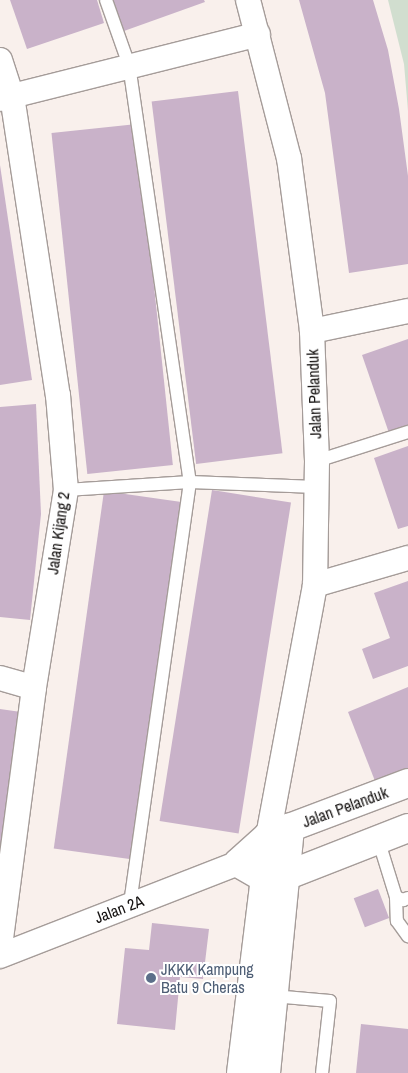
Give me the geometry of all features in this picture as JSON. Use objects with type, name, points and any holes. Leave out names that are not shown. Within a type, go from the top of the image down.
[{"type":"street","name":"Jalan Pelanduk","points":[[248,0],[289,158],[312,331],[317,461],[315,585],[278,791],[279,832],[408,783]]},
{"type":"street","points":[[6,97],[258,34]]},
{"type":"street","name":"Jalan Kijang 2","points":[[0,60],[58,395],[66,490],[34,688],[0,948]]},
{"type":"street","points":[[312,331],[408,311]]},
{"type":"street","points":[[315,585],[408,558]]},
{"type":"street","points":[[0,678],[34,688]]},
{"type":"street","points":[[238,863],[277,877],[408,828]]},
{"type":"street","points":[[238,863],[279,832]]},
{"type":"street","points":[[266,1073],[273,996],[279,832]]},
{"type":"street","name":"Jalan 2A","points":[[0,956],[238,863]]},
{"type":"street","points":[[241,1073],[277,877]]},
{"type":"lane","points":[[106,0],[129,66],[190,482],[130,905]]},
{"type":"lane","points":[[317,461],[408,432]]},
{"type":"lane","points":[[66,490],[190,482],[316,487]]},
{"type":"lane","points":[[378,839],[402,897],[397,921],[408,936]]},
{"type":"lane","points":[[273,996],[330,1001],[322,1073]]},
{"type":"green space","points":[[388,0],[408,0],[408,111],[404,64]]},
{"type":"building","points":[[10,0],[97,0],[104,23],[27,49]]},
{"type":"building","points":[[113,0],[204,0],[205,2],[124,31]]},
{"type":"building","points":[[299,0],[373,0],[388,50],[399,109],[408,176],[408,264],[349,273],[325,93]]},
{"type":"building","points":[[238,91],[282,453],[196,464],[152,102]]},
{"type":"building","points":[[137,124],[173,465],[87,474],[51,133]]},
{"type":"building","points":[[0,165],[32,380],[0,385]]},
{"type":"building","points":[[408,339],[408,427],[389,433],[362,355]]},
{"type":"building","points":[[36,404],[41,514],[30,620],[0,617],[0,407]]},
{"type":"building","points":[[408,446],[408,526],[398,529],[374,458]]},
{"type":"building","points":[[212,490],[291,503],[239,833],[160,821]]},
{"type":"building","points":[[104,491],[183,502],[133,860],[54,848]]},
{"type":"building","points":[[408,581],[408,666],[373,679],[362,649],[390,638],[374,593]]},
{"type":"building","points":[[408,687],[408,768],[375,781],[348,712]]},
{"type":"building","points":[[0,709],[21,712],[1,848],[0,848]]},
{"type":"building","points":[[378,889],[389,918],[365,927],[354,898]]},
{"type":"building","name":"JKKK Kampung Batu 9 Cheras","points":[[152,923],[209,929],[203,979],[180,977],[175,1030],[117,1024],[125,948],[149,950]]},
{"type":"building","points":[[361,1024],[408,1029],[408,1073],[356,1073]]},
{"type":"place","name":"JKKK Kampung Batu 9 Cheras","points":[[151,978]]}]
